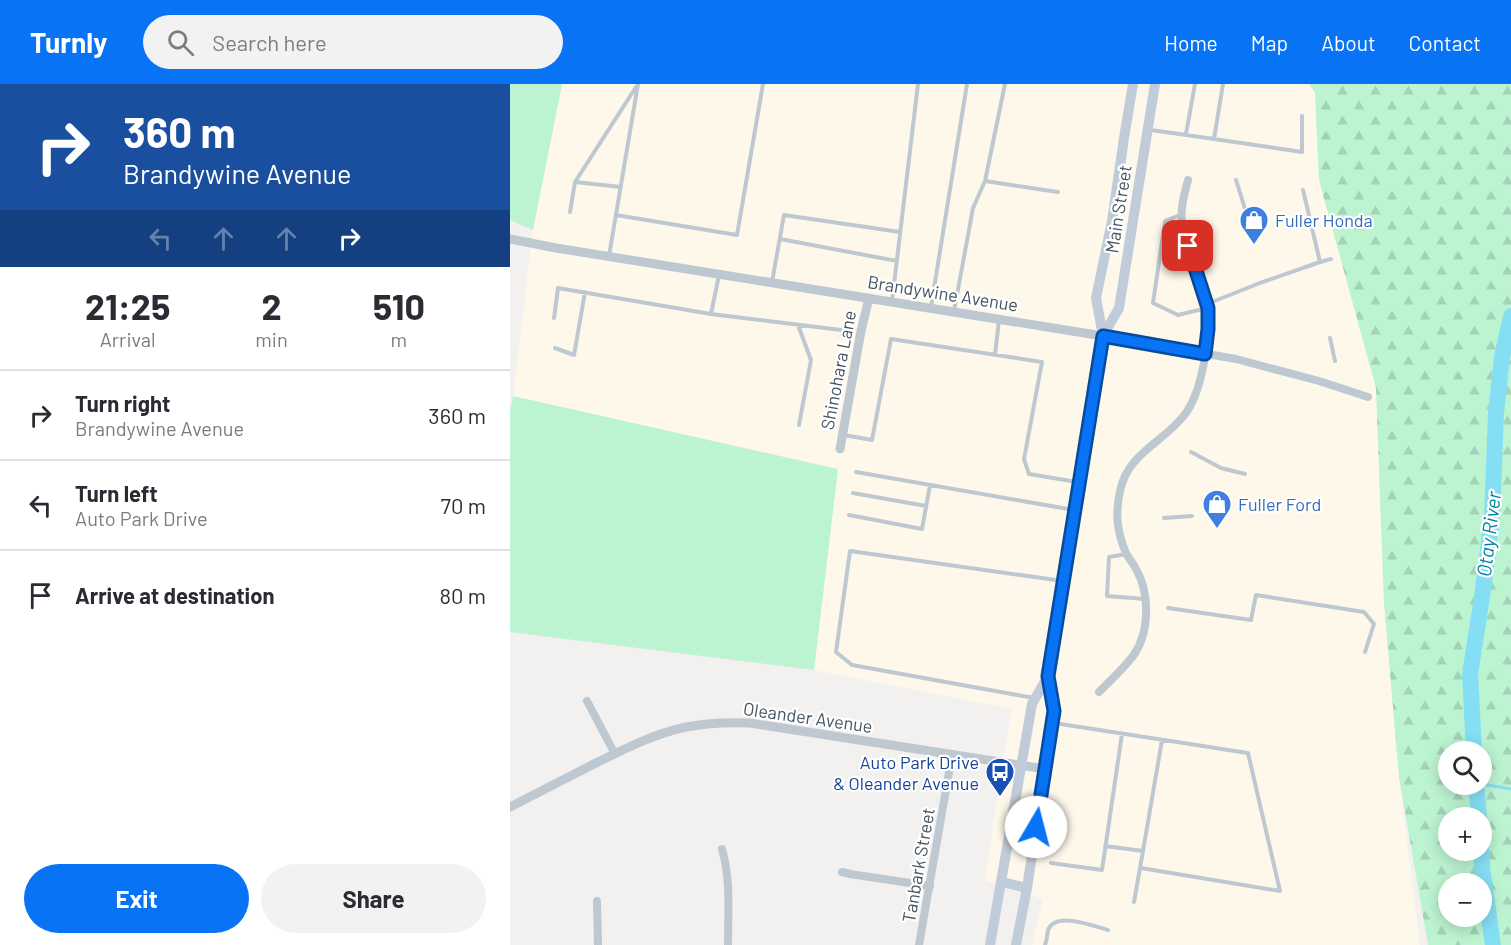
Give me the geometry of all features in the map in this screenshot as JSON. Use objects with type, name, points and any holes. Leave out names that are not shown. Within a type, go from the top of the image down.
[{"type":"main road","name":"Main Street","points":[[1016,945],[1054,711],[1048,676],[1103,336],[1096,298],[1112,221],[1133,84]]},
{"type":"main road","name":"Main Street","points":[[1103,336],[1119,308],[1155,84]]},
{"type":"main road","name":"Main Street","points":[[990,945],[1032,704],[1048,676]]},
{"type":"main road","points":[[1002,882],[1027,888]]},
{"type":"street","points":[[1099,693],[1134,654],[1142,637],[1146,618],[1146,599],[1118,527],[1116,510],[1120,488],[1131,464],[1144,450],[1176,425],[1186,412],[1197,391],[1205,354],[1208,329],[1207,306],[1182,226],[1181,205],[1188,180]]},
{"type":"street","name":"Brandywine Avenue","points":[[510,239],[1236,359],[1368,397]]},
{"type":"street","name":"Shinohara Lane","points":[[840,449],[869,298]]},
{"type":"street","points":[[587,701],[615,754]]},
{"type":"street","name":"Oleander Avenue","points":[[510,807],[615,754],[666,732],[685,727],[729,722],[750,723],[1045,769]]},
{"type":"street","name":"Tanbark Street","points":[[919,945],[952,755]]},
{"type":"street","points":[[722,849],[728,882],[728,945]]},
{"type":"street","points":[[842,872],[930,886]]},
{"type":"street","points":[[597,901],[598,945]]},
{"type":"lane","points":[[609,257],[638,84]]},
{"type":"lane","points":[[570,212],[575,182],[638,84]]},
{"type":"lane","points":[[616,215],[737,235],[763,84]]},
{"type":"lane","points":[[892,302],[918,84]]},
{"type":"lane","points":[[931,308],[967,84]]},
{"type":"lane","points":[[954,312],[973,208],[985,181],[1005,84]]},
{"type":"lane","points":[[1186,134],[1195,84]]},
{"type":"lane","points":[[1214,139],[1223,84]]},
{"type":"lane","points":[[1148,130],[1302,152],[1302,116]]},
{"type":"lane","points":[[1236,180],[1246,213]]},
{"type":"lane","points":[[985,181],[1058,192]]},
{"type":"lane","points":[[575,182],[621,187]]},
{"type":"lane","points":[[1303,190],[1320,262]]},
{"type":"lane","points":[[1182,214],[1165,221],[1153,303],[1178,315],[1207,306],[1260,283],[1331,259]]},
{"type":"lane","points":[[772,283],[784,215],[900,232]]},
{"type":"lane","points":[[779,239],[897,261]]},
{"type":"lane","points":[[711,314],[719,274]]},
{"type":"lane","points":[[554,318],[558,288],[711,314],[841,330]]},
{"type":"lane","points":[[555,348],[574,355],[585,292]]},
{"type":"lane","points":[[995,355],[999,319]]},
{"type":"lane","points":[[798,325],[811,360],[799,425]]},
{"type":"lane","points":[[1330,338],[1335,361]]},
{"type":"lane","points":[[843,435],[872,440],[891,339],[1042,362],[1024,459],[1029,474],[1079,482]]},
{"type":"lane","points":[[1191,452],[1221,468],[1245,474]]},
{"type":"lane","points":[[855,472],[1075,510]]},
{"type":"lane","points":[[849,515],[922,529],[930,485]]},
{"type":"lane","points":[[853,493],[926,506]]},
{"type":"lane","points":[[1164,518],[1192,516]]},
{"type":"lane","points":[[1035,698],[852,665],[836,652],[850,551],[1063,581]]},
{"type":"lane","points":[[1127,554],[1109,556],[1107,596],[1146,599]]},
{"type":"lane","points":[[1168,608],[1251,620],[1256,595],[1364,612],[1374,624],[1365,652]]},
{"type":"lane","points":[[1052,723],[1248,753],[1280,891],[1141,868]]},
{"type":"lane","points":[[1051,863],[1102,870],[1122,734]]},
{"type":"lane","points":[[1134,902],[1162,740]]},
{"type":"lane","points":[[1105,846],[1143,851]]},
{"type":"lane","points":[[1046,945],[1049,928],[1056,921],[1066,920],[1108,930]]},
{"type":"shaded area","points":[[562,84],[1309,84],[1315,93],[1319,180],[1376,388],[1384,603],[1399,777],[1420,945],[1032,945],[1043,899],[985,880],[1011,709],[814,670],[838,469],[513,396],[533,230]]},
{"type":"green space","points":[[510,84],[562,84],[533,230],[510,220]]},
{"type":"green space","points":[[1309,84],[1511,84],[1511,945],[1428,945],[1399,777],[1384,603],[1376,388],[1319,180],[1315,93]]},
{"type":"green space","points":[[513,396],[838,469],[814,670],[510,632],[510,412]]},
{"type":"waterway","name":"Otay River","points":[[1473,741],[1470,674],[1492,518],[1496,413],[1502,357],[1511,316]]},
{"type":"waterway","points":[[1492,786],[1511,789]]},
{"type":"waterway","name":"Otay River","points":[[1477,795],[1478,807]]},
{"type":"waterway","name":"Otay River","points":[[1482,861],[1493,945]]},
{"type":"place","name":"Fuller Honda","points":[[1254,246]]},
{"type":"place","name":"Fuller Ford","points":[[1217,530]]},
{"type":"place","name":"Auto Park Drive & Oleander Avenue","points":[[1000,798]]},
{"type":"route","points":[[1036,827],[1054,711],[1048,676],[1103,336],[1205,354],[1208,308],[1188,246]]}]
